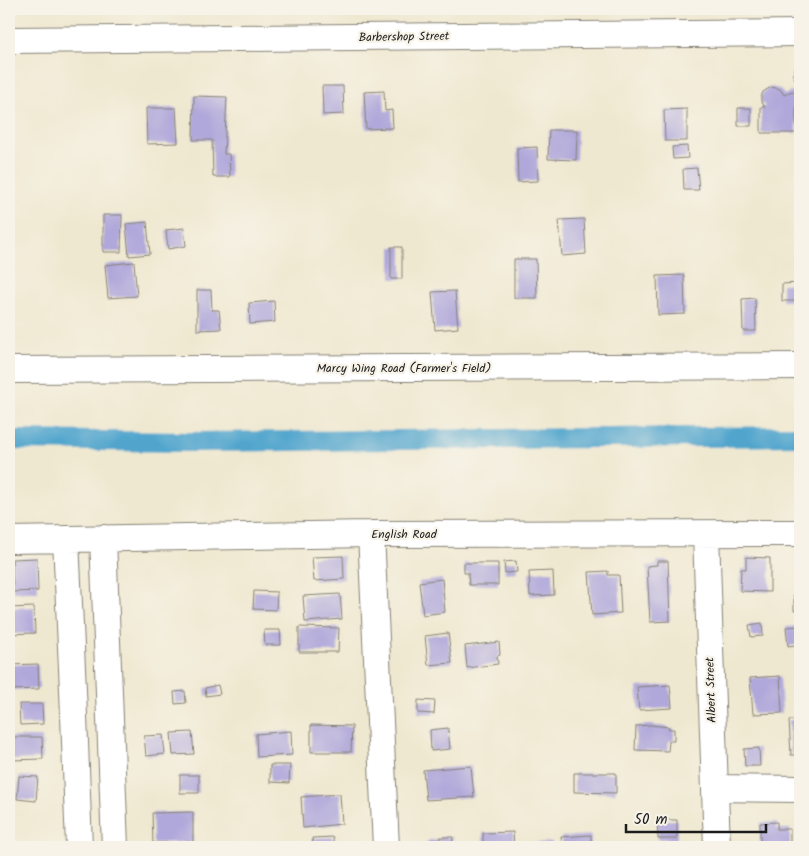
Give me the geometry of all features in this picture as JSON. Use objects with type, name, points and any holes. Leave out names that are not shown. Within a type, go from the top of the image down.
[{"type":"street","name":"Barbershop Street","points":[[9,40],[800,34]]},
{"type":"street","name":"Marcy Wing Road (Farmer's Field)","points":[[9,370],[800,366]]},
{"type":"street","name":"English Road","points":[[9,540],[372,534],[800,533]]},
{"type":"street","points":[[372,534],[386,847]]},
{"type":"street","name":"Albert Street","points":[[706,534],[717,847]]},
{"type":"street","points":[[103,538],[115,847]]},
{"type":"street","points":[[66,540],[79,847]]},
{"type":"street","points":[[715,788],[800,789]]},
{"type":"building","points":[[800,65],[800,85],[796,82],[793,75],[795,68]]},
{"type":"building","points":[[322,86],[343,86],[344,114],[323,115]]},
{"type":"building","points":[[771,87],[780,89],[784,95],[792,91],[798,95],[800,102],[796,108],[796,133],[761,133],[761,107],[765,107],[761,97],[763,92]]},
{"type":"building","points":[[384,91],[385,111],[392,110],[393,128],[366,129],[364,92]]},
{"type":"building","points":[[194,96],[227,97],[224,154],[229,154],[230,177],[213,177],[212,140],[193,140]]},
{"type":"building","points":[[146,108],[176,108],[178,143],[147,144]]},
{"type":"building","points":[[738,108],[751,108],[751,126],[738,126]]},
{"type":"building","points":[[687,109],[687,141],[665,141],[664,110]]},
{"type":"building","points":[[549,130],[577,130],[576,160],[548,159]]},
{"type":"building","points":[[687,146],[688,158],[673,159],[672,147]]},
{"type":"building","points":[[537,147],[538,181],[518,182],[517,148]]},
{"type":"building","points":[[697,168],[699,190],[684,190],[683,169]]},
{"type":"building","points":[[103,215],[122,215],[121,252],[103,252]]},
{"type":"building","points":[[584,219],[586,254],[562,256],[559,220]]},
{"type":"building","points":[[147,222],[150,254],[129,256],[126,224]]},
{"type":"building","points":[[184,228],[186,246],[168,249],[166,230]]},
{"type":"building","points":[[391,247],[402,247],[402,279],[391,279]]},
{"type":"building","points":[[514,259],[536,259],[537,298],[514,298]]},
{"type":"building","points":[[134,262],[137,296],[108,298],[105,265]]},
{"type":"building","points":[[684,275],[685,314],[658,315],[657,276]]},
{"type":"building","points":[[799,283],[799,301],[782,301],[782,284]]},
{"type":"building","points":[[197,290],[211,290],[212,310],[219,310],[221,329],[197,330]]},
{"type":"building","points":[[455,291],[458,328],[435,330],[432,292]]},
{"type":"building","points":[[755,298],[756,331],[743,331],[742,299]]},
{"type":"building","points":[[274,301],[275,322],[250,324],[249,303]]},
{"type":"building","points":[[343,556],[344,579],[314,581],[312,557]]},
{"type":"building","points":[[746,557],[770,558],[770,592],[740,591],[741,569],[746,569]]},
{"type":"building","points":[[37,558],[38,591],[13,592],[12,559]]},
{"type":"building","points":[[516,561],[517,572],[505,573],[504,562]]},
{"type":"building","points":[[657,561],[668,561],[670,621],[650,622],[647,566],[657,565]]},
{"type":"building","points":[[464,563],[498,563],[498,585],[469,585],[468,573],[464,573]]},
{"type":"building","points":[[553,571],[554,595],[530,596],[529,572]]},
{"type":"building","points":[[608,571],[608,575],[619,575],[621,613],[592,615],[589,572]]},
{"type":"building","points":[[442,579],[445,612],[423,615],[419,582]]},
{"type":"building","points":[[254,591],[277,592],[276,610],[253,609]]},
{"type":"building","points":[[340,594],[342,619],[305,622],[303,596]]},
{"type":"building","points":[[794,594],[800,594],[800,611],[794,611]]},
{"type":"building","points":[[34,607],[35,633],[9,634],[9,608]]},
{"type":"building","points":[[762,623],[763,636],[751,637],[749,625]]},
{"type":"building","points":[[800,626],[800,657],[798,657],[796,645],[788,646],[786,627]]},
{"type":"building","points":[[299,627],[339,628],[338,652],[299,652]]},
{"type":"building","points":[[264,630],[280,630],[281,645],[265,645]]},
{"type":"building","points":[[448,633],[452,663],[428,665],[425,636]]},
{"type":"building","points":[[499,642],[500,655],[497,656],[498,664],[467,668],[465,646]]},
{"type":"building","points":[[38,664],[39,689],[9,690],[9,665]]},
{"type":"building","points":[[780,676],[782,713],[753,714],[750,678]]},
{"type":"building","points":[[218,685],[220,694],[206,696],[205,688]]},
{"type":"building","points":[[670,685],[672,708],[639,710],[637,687]]},
{"type":"building","points":[[185,691],[186,703],[175,704],[174,692]]},
{"type":"building","points":[[418,700],[435,701],[434,714],[418,713]]},
{"type":"building","points":[[19,704],[42,704],[43,724],[20,725]]},
{"type":"building","points":[[789,720],[800,720],[800,755],[791,755]]},
{"type":"building","points":[[311,725],[352,726],[351,752],[311,752]]},
{"type":"building","points":[[650,725],[674,729],[674,741],[669,741],[668,751],[635,750],[636,726]]},
{"type":"building","points":[[448,728],[450,749],[431,751],[430,730]]},
{"type":"building","points":[[291,731],[292,755],[257,757],[256,734]]},
{"type":"building","points":[[192,732],[194,754],[173,755],[171,733]]},
{"type":"building","points":[[163,735],[165,754],[146,756],[144,736]]},
{"type":"building","points":[[10,737],[42,737],[43,759],[11,760]]},
{"type":"building","points":[[759,748],[760,766],[745,766],[744,749]]},
{"type":"building","points":[[270,765],[290,765],[289,783],[270,782]]},
{"type":"building","points":[[471,766],[474,797],[426,800],[423,770]]},
{"type":"building","points":[[574,773],[616,773],[616,793],[574,792]]},
{"type":"building","points":[[180,775],[199,775],[199,793],[180,793]]},
{"type":"building","points":[[19,776],[38,777],[36,801],[17,799]]},
{"type":"building","points":[[340,794],[342,824],[303,828],[301,797]]},
{"type":"building","points":[[193,812],[193,842],[153,843],[152,813]]},
{"type":"building","points":[[657,820],[677,820],[677,839],[658,839]]},
{"type":"building","points":[[777,822],[777,829],[790,829],[790,847],[760,847],[760,823]]},
{"type":"building","points":[[513,832],[514,847],[483,847],[483,833]]},
{"type":"building","points":[[591,835],[591,847],[562,847],[561,837]]},
{"type":"building","points":[[333,837],[334,847],[313,847],[312,838]]},
{"type":"building","points":[[440,837],[453,837],[452,847],[428,847],[428,840],[440,840]]},
{"type":"building","points":[[552,842],[552,847],[527,847],[526,843]]},
{"type":"waterway","points":[[9,440],[193,442],[800,436]]}]
